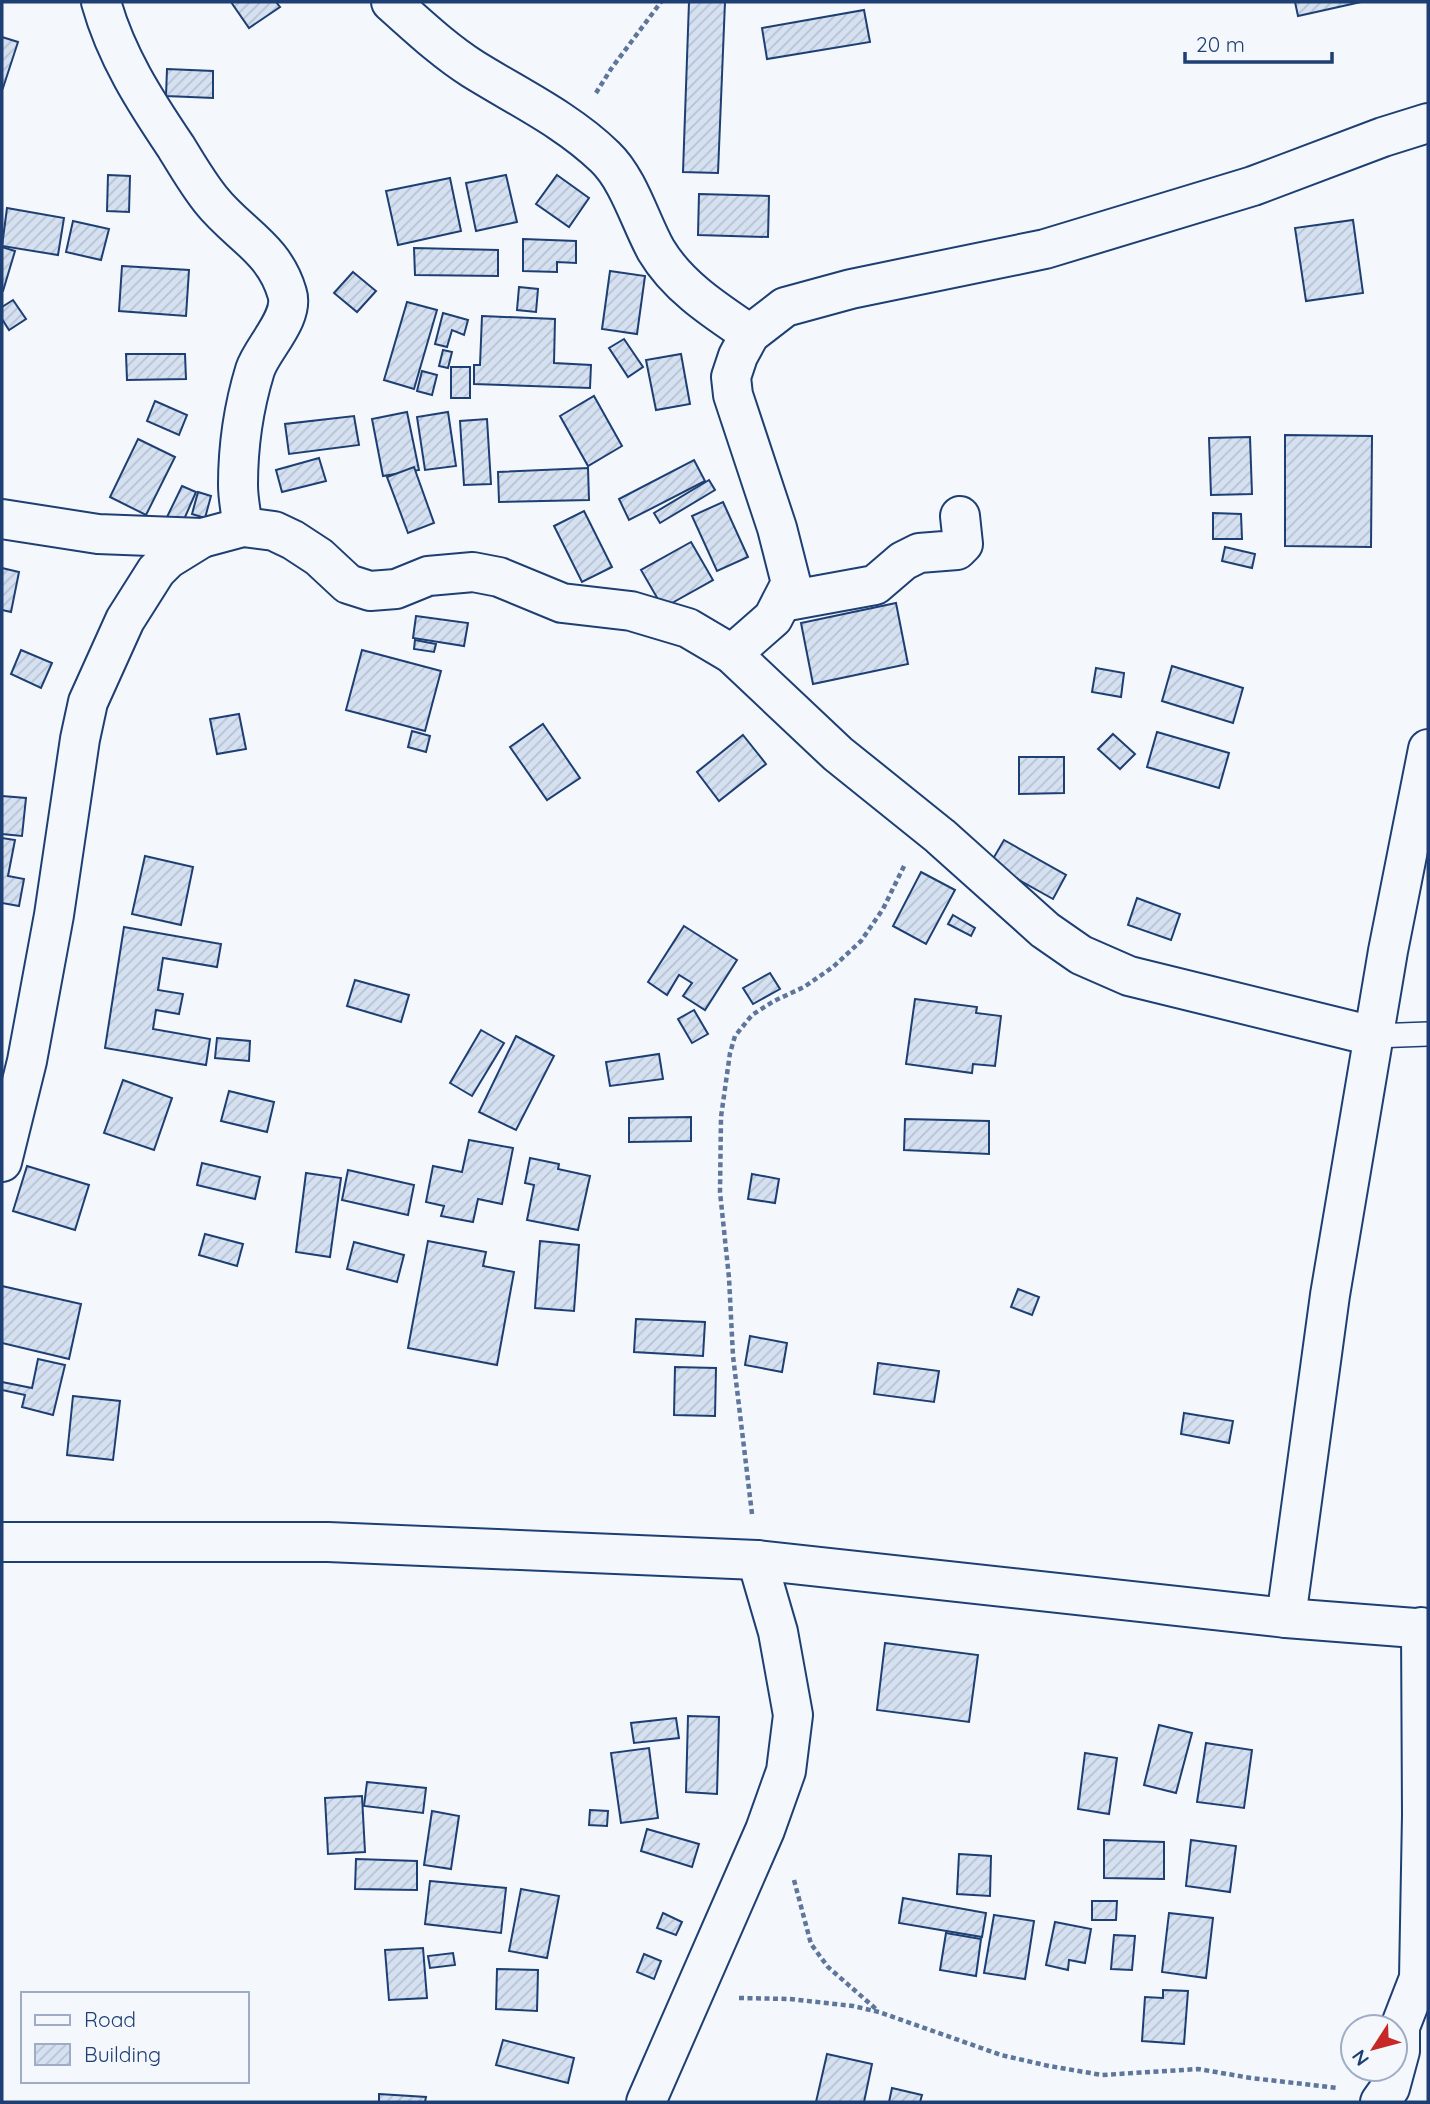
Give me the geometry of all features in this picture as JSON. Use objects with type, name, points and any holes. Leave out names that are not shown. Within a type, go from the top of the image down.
[{"type":"street","points":[[101,2],[120,56],[139,92],[210,200],[267,253],[289,296],[285,314],[275,336],[256,367],[245,410],[238,487],[243,527]]},
{"type":"street","points":[[391,2],[470,67],[573,130],[607,159],[620,177],[657,251],[675,276],[709,306],[750,334]]},
{"type":"street","points":[[732,654],[773,618],[791,583],[777,528],[733,396],[731,377],[750,334],[785,307],[850,289],[1045,249],[1253,186],[1428,123]]},
{"type":"street","points":[[782,602],[875,585],[904,561],[919,553],[957,550],[962,544],[960,516]]},
{"type":"street","points":[[2,519],[98,534],[202,538]]},
{"type":"street","points":[[2,1162],[27,1061],[54,915],[88,702],[125,620],[156,571],[168,559],[202,538],[243,527],[274,531],[293,540],[319,557],[348,584],[370,591],[396,589],[428,576],[473,572],[499,577],[562,603],[631,611],[688,628],[732,654],[838,754],[921,820],[1045,930],[1081,955],[1129,976],[1373,1036]]},
{"type":"street","points":[[1286,1618],[1330,1295],[1388,951],[1428,750]]},
{"type":"street","points":[[2,1542],[328,1542],[757,1560],[1286,1618],[1424,1628],[1419,1978],[1400,2027],[1414,2041],[1385,2095]]},
{"type":"street","points":[[646,2102],[770,1817],[786,1771],[793,1715],[778,1632],[757,1560]]},
{"type":"lane","points":[[1373,1036],[1428,1034]]},
{"type":"path","points":[[573,130],[611,69],[661,2]]},
{"type":"path","points":[[757,1560],[733,1356],[729,1278],[720,1192],[721,1117],[730,1053],[735,1036],[752,1015],[814,981],[861,941],[883,909],[900,876],[921,820]]},
{"type":"path","points":[[770,1817],[793,1876],[810,1944],[828,1967],[879,2012]]},
{"type":"path","points":[[686,2012],[738,1998],[790,1999],[853,2006],[879,2012],[1001,2054],[1102,2075],[1198,2069],[1385,2095]]},
{"type":"building","points":[[231,2],[276,2],[280,7],[249,28]]},
{"type":"building","points":[[689,2],[725,2],[718,173],[683,172]]},
{"type":"building","points":[[1295,2],[1361,2],[1298,16]]},
{"type":"building","points":[[864,10],[870,42],[767,59],[762,28]]},
{"type":"building","points":[[2,37],[18,42],[3,88],[2,87]]},
{"type":"building","points":[[167,69],[213,71],[213,98],[166,96]]},
{"type":"building","points":[[108,175],[130,176],[129,212],[107,211]]},
{"type":"building","points":[[506,175],[517,222],[476,231],[466,183]]},
{"type":"building","points":[[557,175],[589,198],[569,227],[536,204]]},
{"type":"building","points":[[450,178],[461,231],[398,245],[386,191]]},
{"type":"building","points":[[699,194],[769,196],[768,237],[698,235]]},
{"type":"building","points":[[7,208],[64,218],[58,255],[2,246]]},
{"type":"building","points":[[1353,220],[1363,293],[1306,301],[1295,228]]},
{"type":"building","points":[[73,221],[109,229],[101,260],[66,252]]},
{"type":"building","points":[[523,239],[576,241],[576,263],[557,262],[557,272],[523,271]]},
{"type":"building","points":[[2,247],[15,251],[3,291],[2,291]]},
{"type":"building","points":[[414,248],[498,250],[498,276],[415,275]]},
{"type":"building","points":[[122,266],[189,270],[186,316],[119,311]]},
{"type":"building","points":[[610,271],[645,276],[637,334],[602,329]]},
{"type":"building","points":[[353,272],[376,291],[357,312],[334,293]]},
{"type":"building","points":[[519,287],[538,289],[536,312],[517,310]]},
{"type":"building","points":[[13,300],[26,319],[9,330],[2,319],[2,307]]},
{"type":"building","points":[[407,302],[437,310],[414,389],[384,380]]},
{"type":"building","points":[[443,313],[468,320],[464,335],[452,330],[447,347],[435,344]]},
{"type":"building","points":[[482,316],[555,319],[554,363],[591,365],[590,388],[474,384],[474,365],[480,365]]},
{"type":"building","points":[[624,339],[643,367],[628,377],[609,348]]},
{"type":"building","points":[[443,350],[452,352],[448,368],[439,366]]},
{"type":"building","points":[[126,354],[185,354],[186,379],[127,380]]},
{"type":"building","points":[[681,354],[690,404],[656,410],[646,360]]},
{"type":"building","points":[[451,367],[470,367],[470,398],[451,398]]},
{"type":"building","points":[[422,371],[437,375],[432,395],[417,391]]},
{"type":"building","points":[[594,396],[622,446],[588,466],[560,416]]},
{"type":"building","points":[[155,401],[187,415],[179,435],[147,421]]},
{"type":"building","points":[[407,412],[419,470],[383,476],[372,419]]},
{"type":"building","points":[[448,412],[456,466],[425,470],[417,417]]},
{"type":"building","points":[[354,416],[359,445],[289,454],[285,424]]},
{"type":"building","points":[[487,419],[491,484],[464,485],[460,421]]},
{"type":"building","points":[[1285,435],[1372,436],[1371,547],[1285,546]]},
{"type":"building","points":[[1250,437],[1252,494],[1211,495],[1209,438]]},
{"type":"building","points":[[138,439],[175,457],[146,515],[110,497]]},
{"type":"building","points":[[319,458],[326,481],[282,492],[276,470]]},
{"type":"building","points":[[694,460],[705,481],[629,520],[619,499]]},
{"type":"building","points":[[414,467],[434,523],[408,533],[387,477]]},
{"type":"building","points":[[588,468],[589,500],[499,502],[498,472]]},
{"type":"building","points":[[709,480],[715,490],[660,523],[654,513]]},
{"type":"building","points":[[182,486],[196,492],[182,524],[167,517]]},
{"type":"building","points":[[198,492],[211,496],[205,518],[192,514]]},
{"type":"building","points":[[723,502],[748,557],[717,571],[692,516]]},
{"type":"building","points":[[584,511],[612,567],[582,582],[554,526]]},
{"type":"building","points":[[1213,513],[1241,514],[1242,539],[1213,539]]},
{"type":"building","points":[[691,542],[713,580],[663,608],[641,570]]},
{"type":"building","points":[[1225,547],[1255,554],[1252,568],[1222,561]]},
{"type":"building","points":[[2,568],[19,572],[11,612],[2,610]]},
{"type":"building","points":[[896,603],[908,664],[813,684],[801,623]]},
{"type":"building","points":[[416,616],[468,623],[464,646],[413,638]]},
{"type":"building","points":[[415,640],[436,644],[434,652],[414,649]]},
{"type":"building","points":[[21,650],[52,663],[41,688],[11,674]]},
{"type":"building","points":[[362,650],[441,671],[425,731],[346,710]]},
{"type":"building","points":[[1172,666],[1243,688],[1233,723],[1162,701]]},
{"type":"building","points":[[1096,668],[1124,673],[1121,697],[1092,692]]},
{"type":"building","points":[[239,714],[246,749],[217,754],[210,719]]},
{"type":"building","points":[[543,724],[580,778],[547,800],[510,747]]},
{"type":"building","points":[[412,731],[430,736],[426,752],[408,747]]},
{"type":"building","points":[[1157,732],[1229,753],[1219,788],[1147,767]]},
{"type":"building","points":[[1113,734],[1135,754],[1120,769],[1098,749]]},
{"type":"building","points":[[743,735],[766,764],[719,801],[697,772]]},
{"type":"building","points":[[1019,757],[1064,757],[1064,793],[1019,794]]},
{"type":"building","points":[[2,796],[26,798],[22,836],[2,834]]},
{"type":"building","points":[[2,838],[15,840],[8,876],[24,879],[19,906],[2,903]]},
{"type":"building","points":[[1004,840],[1066,875],[1053,899],[990,864]]},
{"type":"building","points":[[145,856],[193,867],[181,925],[132,914]]},
{"type":"building","points":[[921,872],[955,890],[926,944],[893,926]]},
{"type":"building","points":[[1137,898],[1180,914],[1171,940],[1128,925]]},
{"type":"building","points":[[953,915],[975,928],[971,936],[948,924]]},
{"type":"building","points":[[684,926],[737,960],[705,1010],[683,996],[692,983],[679,975],[667,995],[648,982]]},
{"type":"building","points":[[124,927],[221,944],[217,967],[163,958],[158,990],[183,994],[179,1014],[156,1010],[153,1029],[210,1039],[206,1065],[105,1048]]},
{"type":"building","points":[[770,973],[780,989],[753,1004],[743,988]]},
{"type":"building","points":[[355,980],[409,995],[401,1022],[347,1006]]},
{"type":"building","points":[[915,999],[977,1007],[976,1013],[1001,1016],[995,1066],[973,1064],[972,1073],[906,1064]]},
{"type":"building","points":[[694,1010],[708,1034],[692,1043],[678,1019]]},
{"type":"building","points":[[481,1030],[504,1043],[472,1096],[450,1083]]},
{"type":"building","points":[[516,1036],[554,1056],[516,1130],[479,1112]]},
{"type":"building","points":[[217,1038],[250,1041],[249,1061],[215,1058]]},
{"type":"building","points":[[659,1054],[663,1079],[610,1086],[606,1062]]},
{"type":"building","points":[[123,1080],[172,1098],[154,1150],[104,1133]]},
{"type":"building","points":[[229,1091],[274,1102],[267,1132],[221,1121]]},
{"type":"building","points":[[691,1117],[691,1141],[629,1142],[629,1118]]},
{"type":"building","points":[[905,1119],[989,1121],[989,1154],[904,1150]]},
{"type":"building","points":[[469,1140],[513,1148],[502,1204],[478,1199],[473,1222],[441,1216],[444,1206],[426,1202],[433,1166],[462,1172]]},
{"type":"building","points":[[530,1158],[559,1164],[558,1169],[590,1176],[578,1230],[527,1220],[534,1185],[525,1183]]},
{"type":"building","points":[[202,1163],[260,1177],[255,1199],[197,1185]]},
{"type":"building","points":[[27,1166],[89,1185],[75,1230],[13,1211]]},
{"type":"building","points":[[348,1170],[414,1185],[408,1215],[342,1200]]},
{"type":"building","points":[[306,1173],[341,1178],[330,1257],[296,1252]]},
{"type":"building","points":[[752,1174],[779,1179],[775,1203],[748,1199]]},
{"type":"building","points":[[205,1234],[243,1244],[237,1266],[199,1255]]},
{"type":"building","points":[[428,1241],[486,1252],[483,1266],[514,1272],[497,1365],[408,1348]]},
{"type":"building","points":[[540,1241],[579,1245],[574,1311],[535,1308]]},
{"type":"building","points":[[354,1242],[404,1255],[397,1282],[347,1269]]},
{"type":"building","points":[[2,1286],[81,1304],[69,1359],[2,1343]]},
{"type":"building","points":[[1018,1289],[1039,1297],[1032,1315],[1011,1307]]},
{"type":"building","points":[[636,1319],[705,1322],[703,1356],[634,1352]]},
{"type":"building","points":[[750,1336],[787,1343],[782,1372],[745,1365]]},
{"type":"building","points":[[38,1359],[65,1365],[53,1415],[22,1407],[25,1395],[2,1390],[2,1382],[32,1388]]},
{"type":"building","points":[[878,1363],[939,1371],[934,1402],[874,1394]]},
{"type":"building","points":[[675,1367],[716,1368],[715,1416],[674,1415]]},
{"type":"building","points":[[73,1396],[120,1401],[113,1460],[67,1455]]},
{"type":"building","points":[[1184,1413],[1233,1421],[1229,1443],[1181,1434]]},
{"type":"building","points":[[885,1643],[978,1655],[969,1722],[877,1710]]},
{"type":"building","points":[[688,1716],[719,1717],[717,1794],[686,1792]]},
{"type":"building","points":[[676,1718],[679,1738],[634,1743],[631,1723]]},
{"type":"building","points":[[1159,1725],[1192,1733],[1176,1793],[1144,1785]]},
{"type":"building","points":[[1206,1743],[1252,1750],[1244,1808],[1197,1802]]},
{"type":"building","points":[[649,1748],[658,1818],[621,1823],[611,1753]]},
{"type":"building","points":[[1085,1753],[1117,1758],[1109,1814],[1078,1809]]},
{"type":"building","points":[[367,1782],[426,1788],[423,1813],[364,1806]]},
{"type":"building","points":[[362,1796],[365,1852],[328,1854],[325,1798]]},
{"type":"building","points":[[590,1810],[608,1811],[607,1826],[589,1825]]},
{"type":"building","points":[[432,1811],[459,1816],[451,1869],[424,1865]]},
{"type":"building","points":[[647,1829],[699,1844],[692,1867],[641,1851]]},
{"type":"building","points":[[1104,1840],[1164,1842],[1164,1879],[1104,1878]]},
{"type":"building","points":[[1191,1840],[1236,1846],[1230,1892],[1186,1886]]},
{"type":"building","points":[[959,1854],[991,1856],[990,1896],[957,1894]]},
{"type":"building","points":[[356,1859],[417,1861],[417,1890],[355,1889]]},
{"type":"building","points":[[430,1881],[506,1888],[501,1933],[425,1924]]},
{"type":"building","points":[[521,1889],[559,1896],[547,1958],[509,1951]]},
{"type":"building","points":[[903,1898],[986,1913],[982,1937],[899,1923]]},
{"type":"building","points":[[1092,1901],[1117,1901],[1116,1920],[1092,1920]]},
{"type":"building","points":[[663,1913],[682,1922],[676,1935],[657,1928]]},
{"type":"building","points":[[1169,1913],[1213,1918],[1206,1978],[1162,1972]]},
{"type":"building","points":[[994,1915],[1034,1921],[1025,1979],[984,1973]]},
{"type":"building","points":[[1055,1922],[1091,1929],[1085,1963],[1069,1960],[1068,1970],[1046,1965]]},
{"type":"building","points":[[946,1933],[981,1939],[976,1976],[940,1970]]},
{"type":"building","points":[[1114,1935],[1135,1936],[1132,1970],[1111,1969]]},
{"type":"building","points":[[423,1948],[427,1998],[389,2000],[385,1950]]},
{"type":"building","points":[[453,1953],[455,1965],[430,1968],[428,1956]]},
{"type":"building","points":[[644,1954],[661,1961],[654,1979],[637,1972]]},
{"type":"building","points":[[497,1969],[538,1970],[537,2011],[496,2009]]},
{"type":"building","points":[[1163,1990],[1188,1991],[1184,2044],[1142,2041],[1145,1997],[1163,1998]]},
{"type":"building","points":[[503,2040],[574,2058],[568,2083],[496,2065]]},
{"type":"building","points":[[827,2054],[872,2064],[864,2102],[816,2102]]},
{"type":"building","points":[[892,2088],[922,2095],[920,2102],[889,2102]]},
{"type":"building","points":[[379,2094],[426,2097],[425,2102],[379,2102]]}]
